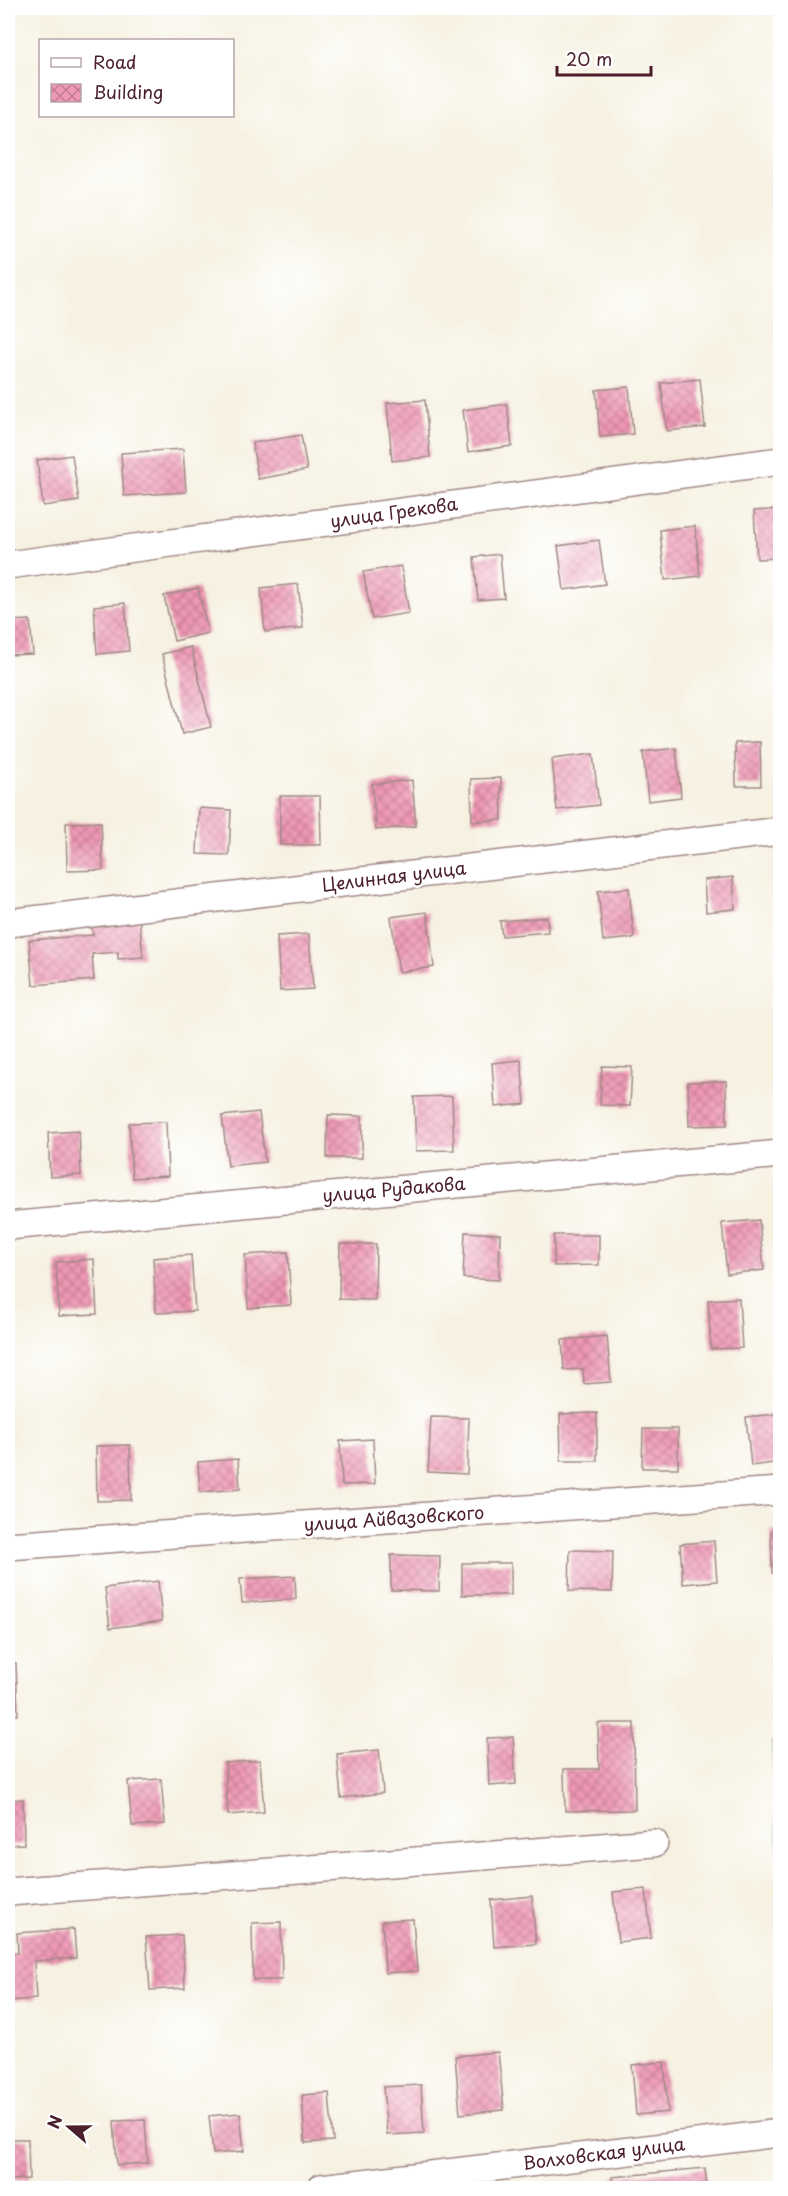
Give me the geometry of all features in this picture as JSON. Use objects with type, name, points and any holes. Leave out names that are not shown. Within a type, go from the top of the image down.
[{"type":"street","name":"улица Грекова","points":[[8,565],[780,461]]},
{"type":"street","name":"Целинная улица","points":[[8,923],[780,831]]},
{"type":"street","name":"улица Рудакова","points":[[8,1226],[780,1154]]},
{"type":"street","name":"улица Айвазовского","points":[[8,1546],[780,1491]]},
{"type":"street","points":[[8,1892],[654,1843]]},
{"type":"street","name":"Волховская улица","points":[[321,2188],[780,2133]]},
{"type":"green space","points":[[780,1742],[780,1861],[772,1743]]},
{"type":"building","points":[[700,379],[705,427],[667,431],[661,383]]},
{"type":"building","points":[[629,387],[633,434],[600,437],[596,390]]},
{"type":"building","points":[[425,400],[430,457],[392,461],[387,403]]},
{"type":"building","points":[[507,404],[512,446],[468,452],[463,410]]},
{"type":"building","points":[[301,435],[307,470],[258,479],[252,443]]},
{"type":"building","points":[[183,449],[186,492],[124,496],[121,453]]},
{"type":"building","points":[[72,455],[79,501],[43,506],[37,460]]},
{"type":"building","points":[[780,509],[780,558],[757,559],[754,511]]},
{"type":"building","points":[[695,526],[700,576],[665,580],[660,530]]},
{"type":"building","points":[[599,540],[605,584],[564,590],[558,546]]},
{"type":"building","points":[[500,554],[504,598],[478,600],[474,557]]},
{"type":"building","points":[[401,566],[409,613],[372,619],[363,572]]},
{"type":"building","points":[[298,584],[303,628],[265,632],[261,588]]},
{"type":"building","points":[[198,588],[208,633],[174,641],[164,596]]},
{"type":"building","points":[[125,603],[129,651],[97,654],[94,606]]},
{"type":"building","points":[[30,620],[33,654],[8,655],[8,621]]},
{"type":"building","points":[[191,647],[211,727],[182,734],[162,654]]},
{"type":"building","points":[[760,742],[761,786],[736,786],[735,743]]},
{"type":"building","points":[[676,748],[681,797],[648,801],[643,752]]},
{"type":"building","points":[[593,754],[599,805],[557,810],[552,759]]},
{"type":"building","points":[[501,778],[502,820],[472,821],[471,779]]},
{"type":"building","points":[[412,780],[416,826],[376,830],[372,784]]},
{"type":"building","points":[[280,796],[320,796],[321,845],[280,845]]},
{"type":"building","points":[[199,808],[231,810],[229,855],[197,854]]},
{"type":"building","points":[[101,822],[103,870],[67,871],[66,823]]},
{"type":"building","points":[[733,877],[735,909],[706,912],[704,880]]},
{"type":"building","points":[[629,888],[634,938],[603,941],[598,891]]},
{"type":"building","points":[[427,912],[434,967],[399,972],[391,917]]},
{"type":"building","points":[[139,916],[143,957],[118,959],[118,952],[92,954],[94,980],[33,985],[29,940],[93,935],[91,920]]},
{"type":"building","points":[[547,917],[548,932],[502,936],[500,921]]},
{"type":"building","points":[[309,934],[313,989],[280,991],[277,936]]},
{"type":"building","points":[[521,1060],[525,1104],[495,1107],[492,1063]]},
{"type":"building","points":[[602,1066],[632,1067],[630,1106],[600,1105]]},
{"type":"building","points":[[726,1081],[727,1125],[689,1126],[688,1082]]},
{"type":"building","points":[[452,1096],[454,1150],[416,1151],[414,1097]]},
{"type":"building","points":[[259,1112],[265,1162],[228,1166],[222,1116]]},
{"type":"building","points":[[328,1115],[362,1116],[362,1158],[327,1158]]},
{"type":"building","points":[[166,1122],[168,1176],[132,1178],[129,1123]]},
{"type":"building","points":[[79,1131],[81,1175],[50,1177],[48,1133]]},
{"type":"building","points":[[759,1220],[764,1270],[727,1274],[722,1223]]},
{"type":"building","points":[[465,1232],[500,1234],[499,1280],[463,1278]]},
{"type":"building","points":[[554,1235],[599,1235],[599,1265],[554,1266]]},
{"type":"building","points":[[340,1244],[376,1244],[375,1300],[339,1299]]},
{"type":"building","points":[[288,1252],[291,1305],[248,1308],[245,1255]]},
{"type":"building","points":[[191,1255],[195,1311],[156,1313],[153,1258]]},
{"type":"building","points":[[94,1259],[97,1314],[59,1316],[56,1262]]},
{"type":"building","points":[[739,1298],[742,1348],[711,1349],[708,1300]]},
{"type":"building","points":[[607,1336],[611,1382],[584,1384],[583,1369],[564,1370],[562,1340]]},
{"type":"building","points":[[597,1413],[597,1461],[561,1461],[560,1414]]},
{"type":"building","points":[[777,1414],[780,1462],[751,1466],[746,1417]]},
{"type":"building","points":[[431,1417],[469,1418],[467,1474],[428,1472]]},
{"type":"building","points":[[643,1429],[678,1429],[678,1468],[642,1468]]},
{"type":"building","points":[[373,1439],[375,1484],[342,1485],[340,1441]]},
{"type":"building","points":[[130,1445],[131,1500],[97,1501],[96,1446]]},
{"type":"building","points":[[238,1459],[240,1489],[200,1492],[198,1462]]},
{"type":"building","points":[[771,1531],[780,1531],[780,1573],[772,1573]]},
{"type":"building","points":[[714,1541],[717,1581],[683,1584],[680,1544]]},
{"type":"building","points":[[570,1550],[613,1551],[612,1592],[569,1591]]},
{"type":"building","points":[[391,1555],[440,1556],[439,1591],[391,1590]]},
{"type":"building","points":[[462,1563],[511,1563],[511,1595],[462,1595]]},
{"type":"building","points":[[295,1576],[296,1599],[242,1603],[240,1579]]},
{"type":"building","points":[[158,1581],[162,1621],[110,1628],[105,1588]]},
{"type":"building","points":[[16,1663],[18,1715],[8,1715],[8,1664]]},
{"type":"building","points":[[598,1723],[634,1723],[635,1810],[565,1811],[564,1769],[599,1769]]},
{"type":"building","points":[[513,1737],[516,1784],[489,1786],[487,1738]]},
{"type":"building","points":[[379,1750],[383,1793],[341,1798],[337,1754]]},
{"type":"building","points":[[260,1760],[264,1812],[228,1815],[225,1763]]},
{"type":"building","points":[[161,1779],[165,1824],[132,1826],[128,1781]]},
{"type":"building","points":[[23,1799],[24,1844],[8,1845],[8,1800]]},
{"type":"building","points":[[646,1889],[651,1938],[618,1942],[613,1892]]},
{"type":"building","points":[[532,1896],[536,1944],[494,1947],[491,1900]]},
{"type":"building","points":[[413,1919],[417,1971],[385,1973],[382,1921]]},
{"type":"building","points":[[281,1922],[282,1980],[253,1980],[252,1923]]},
{"type":"building","points":[[74,1929],[76,1958],[34,1961],[36,1999],[8,2001],[8,1953],[18,1953],[17,1933]]},
{"type":"building","points":[[182,1935],[185,1988],[150,1990],[146,1937]]},
{"type":"building","points":[[498,2052],[504,2110],[460,2114],[455,2056]]},
{"type":"building","points":[[664,2062],[668,2112],[636,2115],[632,2065]]},
{"type":"building","points":[[421,2085],[424,2133],[387,2135],[383,2087]]},
{"type":"building","points":[[329,2093],[333,2141],[305,2143],[302,2095]]},
{"type":"building","points":[[240,2113],[244,2151],[213,2154],[209,2116]]},
{"type":"building","points":[[145,2120],[148,2163],[117,2165],[114,2121]]},
{"type":"building","points":[[8,2139],[28,2139],[29,2179],[8,2180]]},
{"type":"building","points":[[705,2168],[707,2188],[613,2188],[612,2177]]}]
